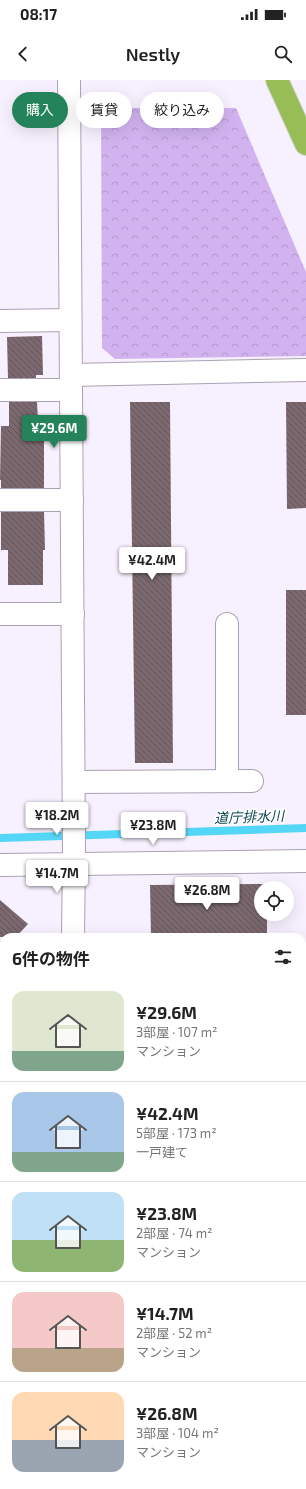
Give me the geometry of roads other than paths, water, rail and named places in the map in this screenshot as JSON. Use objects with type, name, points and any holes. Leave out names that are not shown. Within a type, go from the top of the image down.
[{"type":"highway","points":[[277,80],[306,144]]},
{"type":"street","points":[[69,80],[74,782],[73,933]]},
{"type":"street","points":[[0,321],[70,320]]},
{"type":"street","points":[[0,390],[71,382],[306,370]]},
{"type":"street","points":[[0,500],[72,500]]},
{"type":"street","points":[[0,614],[73,614]]},
{"type":"street","points":[[227,624],[227,781]]},
{"type":"street","points":[[74,782],[252,781]]},
{"type":"street","points":[[0,865],[74,859],[306,861]]},
{"type":"waterway","name":"道庁排水川","points":[[0,838],[306,828]]}]
